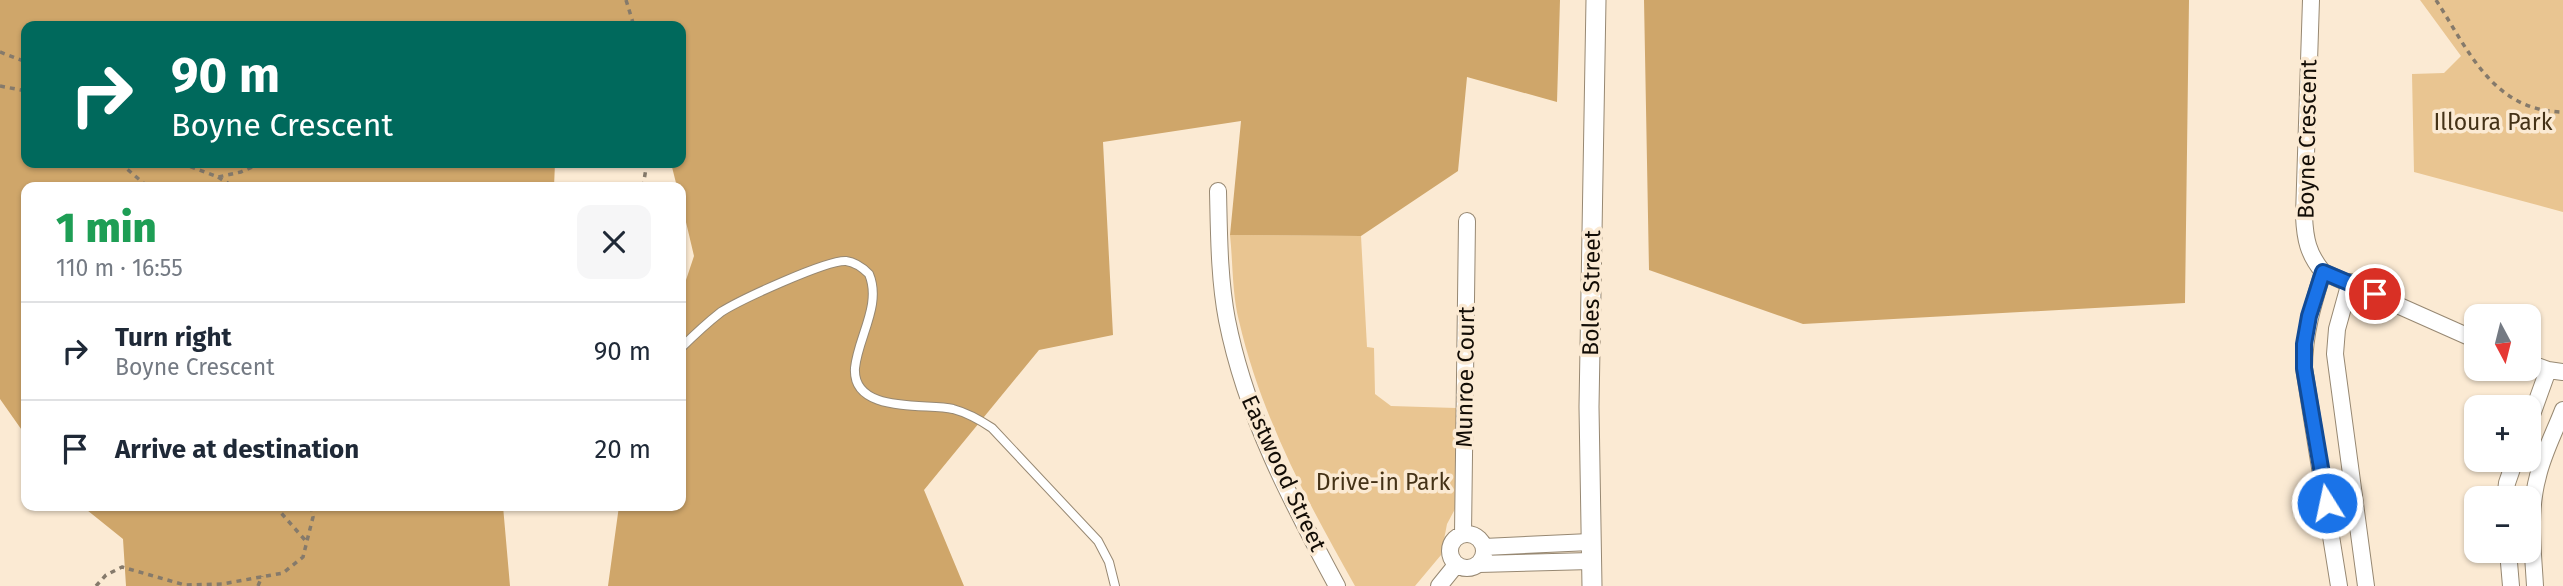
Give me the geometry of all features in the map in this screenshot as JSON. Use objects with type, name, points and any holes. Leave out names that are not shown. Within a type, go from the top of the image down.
[{"type":"street","name":"Boles Street","points":[[1592,586],[1589,407],[1596,0]]},
{"type":"street","name":"Boyne Crescent","points":[[2311,0],[2305,240],[2312,259],[2323,272]]},
{"type":"street","name":"Eastwood Street","points":[[1218,191],[1219,242],[1227,318],[1246,395],[1273,462],[1337,586]]},
{"type":"street","name":"Munroe Court","points":[[1463,534],[1466,221]]},
{"type":"street","points":[[2339,586],[2304,368],[2304,344],[2309,316],[2323,272],[2464,334]]},
{"type":"street","points":[[2350,282],[2337,329],[2335,354],[2366,586]]},
{"type":"street","points":[[2541,400],[2556,371]]},
{"type":"street","points":[[2535,586],[2531,527],[2533,501],[2538,475],[2563,410]]},
{"type":"street","points":[[1479,564],[1483,559],[1484,547],[1476,536],[1463,534],[1452,541],[1450,554],[1456,565],[1468,568],[1479,564],[1590,551]]},
{"type":"street","points":[[1484,547],[1590,551]]},
{"type":"street","points":[[2509,563],[2511,586]]},
{"type":"street","points":[[1438,586],[1456,565]]},
{"type":"lane","points":[[686,344],[723,311],[752,296],[825,265],[845,261],[857,265],[869,274],[873,290],[870,316],[857,353],[855,372],[861,389],[877,401],[957,410],[992,428],[1098,541],[1109,562],[1115,586]]},
{"type":"path","points":[[626,0],[632,21]]},
{"type":"path","points":[[2436,0],[2472,58],[2494,85],[2521,103],[2542,112],[2563,112]]},
{"type":"path","points":[[0,52],[21,60]]},
{"type":"path","points":[[0,86],[21,90]]},
{"type":"path","points":[[126,168],[142,182]]},
{"type":"path","points":[[194,168],[226,182]]},
{"type":"path","points":[[218,177],[250,168]]},
{"type":"path","points":[[279,511],[305,540]]},
{"type":"path","points":[[96,586],[106,575],[122,567],[185,585],[222,584],[283,573],[303,557],[305,540],[313,517],[312,511]]},
{"type":"path","points":[[258,586],[262,576]]},
{"type":"green space","name":"Illoura Park","points":[[2420,0],[2563,0],[2563,212],[2414,172],[2412,74],[2444,73],[2461,56]]},
{"type":"green space","name":"Drive-in Park","points":[[1230,235],[1361,236],[1367,347],[1374,348],[1375,394],[1391,406],[1456,408],[1458,485],[1455,509],[1447,524],[1441,555],[1415,586],[1355,586],[1320,522],[1287,457],[1248,356],[1235,300]]},
{"type":"shaded area","points":[[0,0],[1560,0],[1557,102],[1467,77],[1458,171],[1361,236],[1230,235],[1241,121],[1103,142],[1113,335],[1039,350],[924,490],[964,586],[608,586],[618,511],[686,511],[686,280],[694,256],[686,222],[686,182],[676,182],[672,168],[686,168],[686,21],[21,21],[21,168],[555,168],[554,182],[21,182],[21,429],[0,399]]},
{"type":"shaded area","points":[[1644,0],[2189,0],[2185,303],[1803,324],[1649,270]]},
{"type":"shaded area","points":[[88,511],[503,511],[510,586],[126,586],[123,539]]},
{"type":"route","points":[[2327,503],[2304,368],[2304,344],[2309,316],[2323,272],[2375,294]]}]
